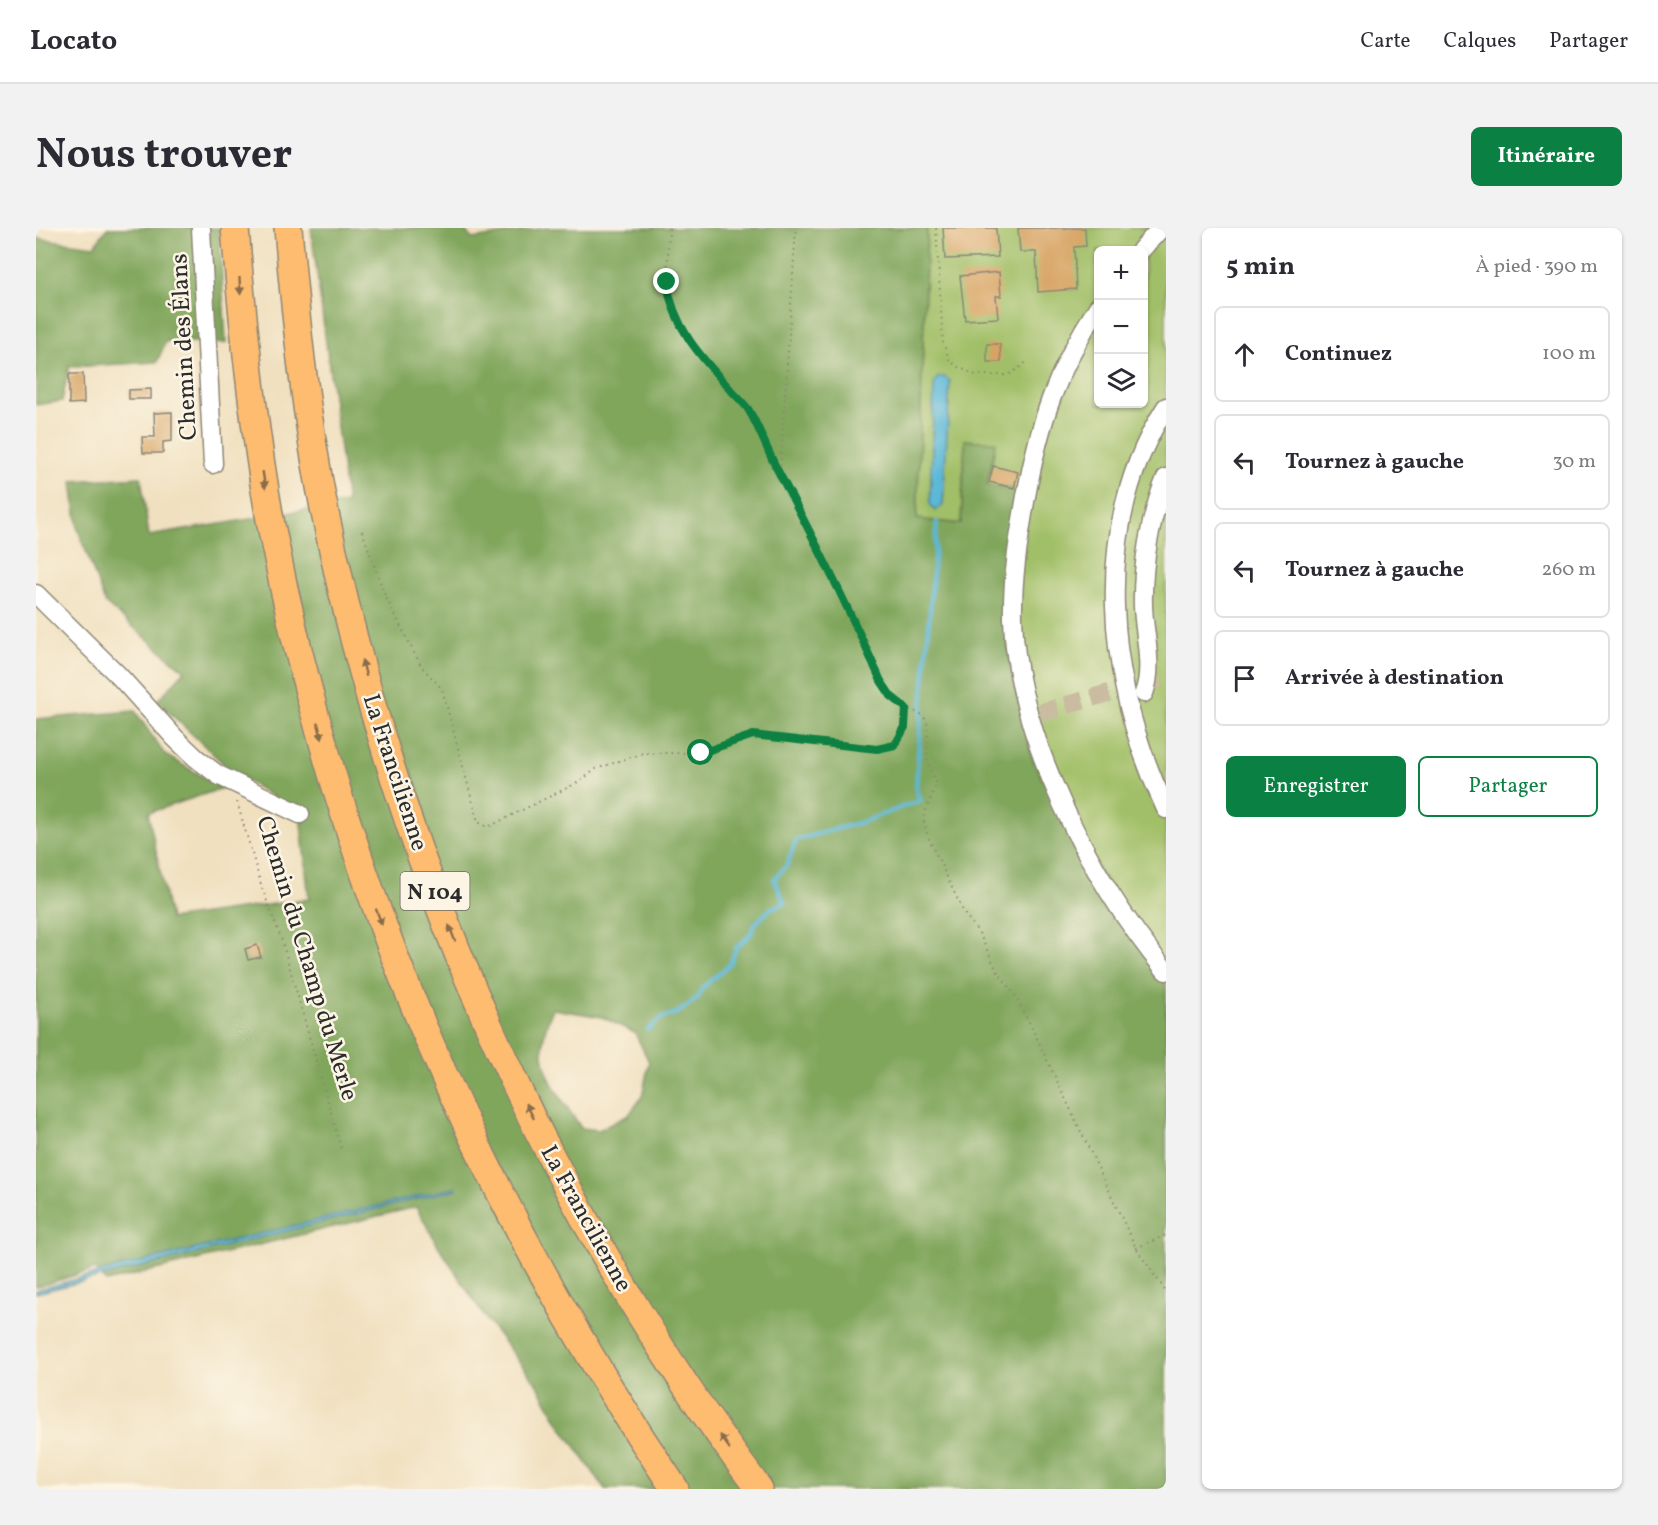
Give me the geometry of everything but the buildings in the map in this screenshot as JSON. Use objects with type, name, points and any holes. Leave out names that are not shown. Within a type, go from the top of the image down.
[{"type":"highway","name":"N 104","points":[[236,228],[250,381],[271,524],[305,678],[345,819],[372,900],[441,1071],[510,1216],[595,1365],[675,1489]]},
{"type":"highway","name":"La Francilienne","points":[[288,228],[306,393],[325,513],[342,587],[382,733],[430,879],[499,1046],[566,1185],[652,1334],[759,1489]]},
{"type":"street","name":"Chemin des Élans","points":[[201,228],[213,464]]},
{"type":"street","points":[[1145,246],[1161,228]]},
{"type":"street","points":[[1094,314],[1066,361],[1046,406],[1020,530],[1013,581],[1013,620],[1018,670],[1034,714],[1043,757],[1078,835],[1109,893],[1145,946],[1166,971]]},
{"type":"street","points":[[1166,407],[1134,477],[1121,525],[1114,593],[1116,644],[1131,723],[1150,775],[1166,808]]},
{"type":"street","points":[[1144,693],[1150,677],[1144,618],[1146,569],[1152,528],[1166,478]]},
{"type":"street","name":"Chemin du Champ du Merle","points":[[36,594],[120,677],[196,758],[232,781],[300,814]]},
{"type":"path","points":[[669,228],[670,259],[667,282],[670,306],[706,363],[715,369],[749,410],[811,531],[881,681],[891,696],[906,708],[923,715],[928,725],[930,748],[926,753],[927,761],[936,784],[923,818],[928,837],[964,913],[979,933],[997,971],[1013,992],[1031,1026],[1136,1248],[1166,1292]]},
{"type":"path","points":[[780,474],[796,228]]},
{"type":"path","points":[[936,228],[943,342],[949,359],[956,366],[976,375],[1009,375],[1028,361]]},
{"type":"path","points":[[362,531],[386,598],[421,666],[442,689],[478,822],[488,827],[579,782],[596,769],[643,753],[701,753],[753,735],[877,749],[895,745],[905,727],[906,708]]},
{"type":"path","name":"Chemin du Champ du Merle","points":[[232,781],[255,867],[285,952],[341,1148]]},
{"type":"path","points":[[1136,1248],[1166,1235]]},
{"type":"green space","points":[[107,228],[219,228],[226,343],[166,341],[157,362],[69,367],[62,401],[36,405],[36,238],[94,246]]},
{"type":"green space","points":[[311,228],[463,228],[472,239],[546,228],[927,228],[917,519],[961,524],[965,440],[996,442],[987,485],[1017,490],[1007,548],[1005,606],[1016,693],[1031,751],[1041,776],[1166,979],[1166,1489],[605,1489],[559,1423],[537,1384],[489,1323],[439,1247],[416,1207],[106,1282],[96,1269],[36,1287],[36,719],[135,711],[165,755],[223,788],[148,813],[170,919],[309,899],[300,814],[231,771],[157,701],[185,671],[105,603],[78,529],[72,481],[141,477],[149,536],[347,503]],"holes":[[[553,1009],[602,1017],[635,1033],[649,1062],[642,1097],[629,1115],[599,1130],[581,1128],[561,1099],[547,1072],[543,1059],[543,1044]]]},
{"type":"green space","points":[[927,228],[1166,228],[1166,1221],[1134,1239],[1013,686],[1008,637],[1006,564],[1016,490],[987,485],[965,441],[961,524],[917,520]]},
{"type":"water","points":[[938,377],[945,377],[950,381],[943,505],[935,511],[930,504],[934,385]]},
{"type":"water","points":[[456,1187],[457,1189],[36,1293],[36,1290],[133,1264]]},
{"type":"waterway","points":[[647,1030],[662,1018],[677,1013],[698,998],[702,988],[730,964],[736,948],[751,934],[754,925],[771,908],[785,903],[774,879],[787,865],[796,840],[865,821],[921,800],[916,791],[917,771],[937,522]]},
{"type":"tunnel","points":[[1040,713],[1160,678]]},
{"type":"route","points":[[667,282],[670,306],[677,321],[706,363],[715,369],[749,410],[772,460],[811,531],[849,609],[881,681],[891,696],[906,708],[905,727],[895,745],[877,749],[753,735],[701,753]]}]
